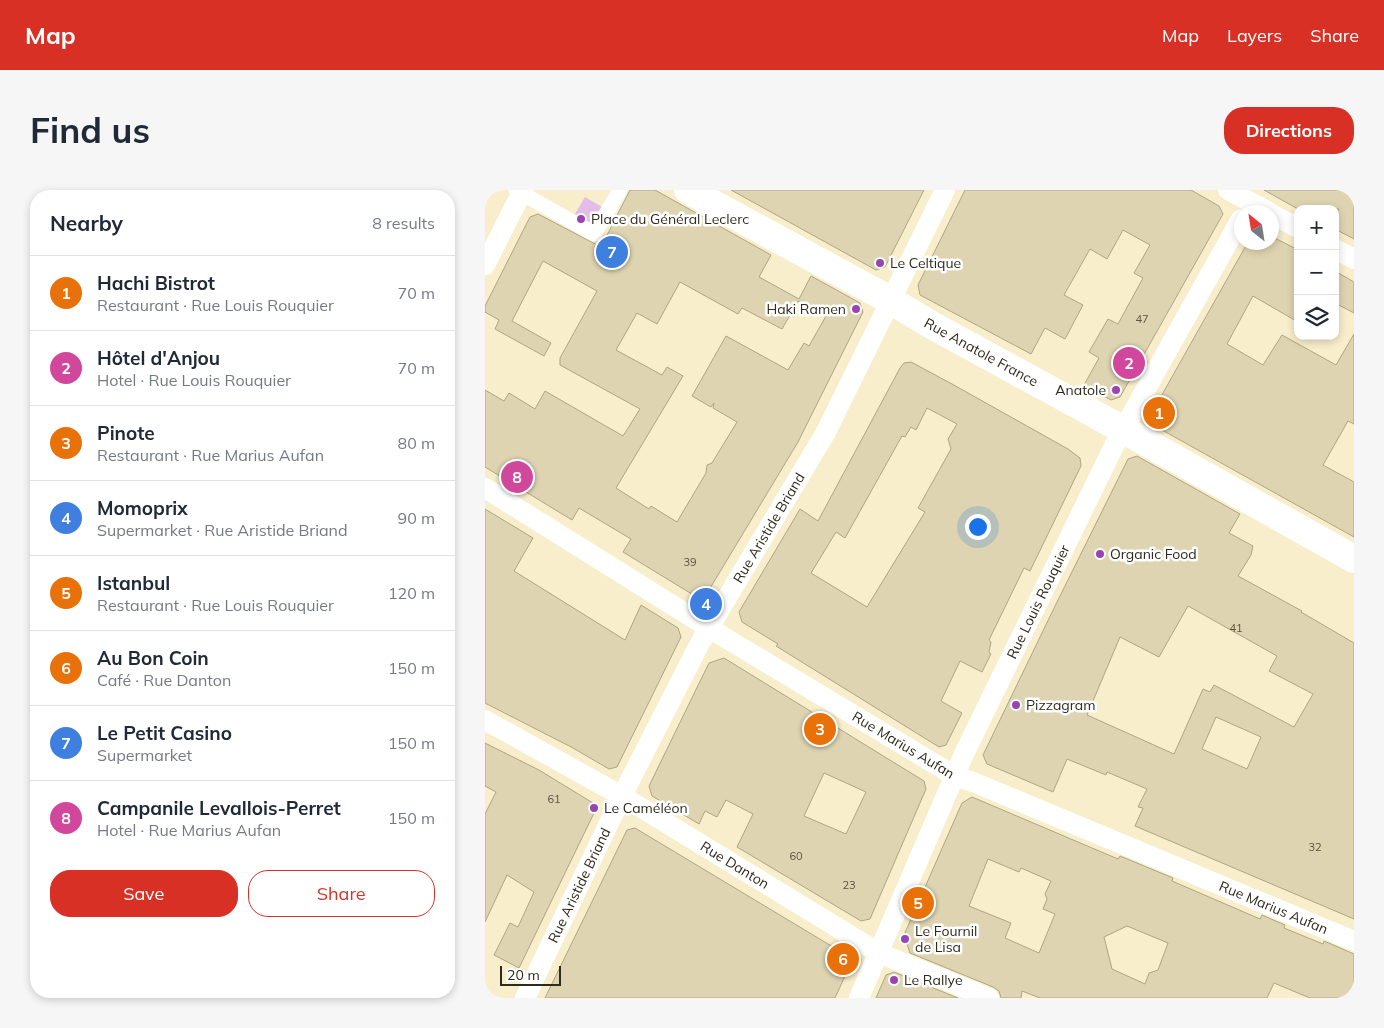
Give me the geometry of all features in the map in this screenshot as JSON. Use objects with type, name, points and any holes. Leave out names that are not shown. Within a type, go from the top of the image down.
[{"type":"main road","name":"Rue Anatole France","points":[[688,190],[890,300],[928,323],[1354,559]]},
{"type":"street","points":[[485,265],[520,191],[594,234],[620,190]]},
{"type":"street","name":"Rue Aristide Briand","points":[[525,998],[622,796],[709,628],[826,432],[945,190]]},
{"type":"street","points":[[1228,190],[1248,205]]},
{"type":"street","points":[[1279,218],[1294,226]]},
{"type":"street","name":"Rue Louis Rouquier","points":[[859,998],[955,776],[1110,455],[1234,233]]},
{"type":"street","points":[[1337,250],[1354,259]]},
{"type":"street","name":"Rue Marius Aufan","points":[[485,488],[709,628],[955,776],[1354,941]]},
{"type":"street","name":"Rue Danton","points":[[485,720],[622,796],[879,953],[989,998]]},
{"type":"shaded area","points":[[585,197],[602,207],[593,224],[575,214]]},
{"type":"building","points":[[630,190],[655,190],[771,255],[759,277],[799,299],[811,276],[860,303],[863,312],[798,442],[709,590],[695,596],[623,552],[631,539],[579,508],[572,520],[485,467],[485,390],[504,401],[509,393],[535,409],[545,391],[623,436],[640,409],[560,365],[560,358],[597,291],[543,261],[512,321],[551,343],[544,356],[495,329],[499,320],[485,312],[485,306],[530,217],[538,214],[601,247]],"holes":[[[680,282],[738,314],[742,308],[782,329],[798,301],[826,316],[809,346],[804,343],[788,370],[726,336],[692,396],[711,407],[714,403],[713,408],[737,422],[712,463],[707,465],[706,473],[677,522],[651,506],[649,509],[616,488],[683,376],[667,367],[662,375],[616,350],[637,313],[657,324]]]},
{"type":"building","points":[[731,190],[924,190],[885,267],[876,270]]},
{"type":"building","points":[[965,190],[1191,190],[1219,206],[1223,214],[1120,397],[1111,400],[1084,385],[1099,358],[1089,352],[1108,319],[1118,324],[1143,278],[1134,273],[1150,245],[1123,230],[1107,259],[1090,249],[1064,295],[1083,305],[1065,339],[1045,328],[1031,354],[920,295],[918,285]]},
{"type":"building","points":[[1264,190],[1354,190],[1354,239],[1339,231],[1339,205],[1294,205],[1294,207]]},
{"type":"building","points":[[1279,240],[1294,248],[1294,320],[1253,296],[1227,344],[1263,365],[1282,335],[1336,365],[1354,334],[1354,424],[1348,421],[1323,465],[1354,482],[1354,537],[1153,425],[1150,416],[1243,250],[1279,250]]},
{"type":"building","points":[[1339,273],[1354,282],[1354,313],[1339,305]]},
{"type":"building","points":[[911,362],[1068,449],[1080,458],[1081,466],[1030,571],[1024,568],[989,640],[991,642],[989,652],[991,654],[982,672],[960,661],[941,701],[962,713],[946,745],[939,747],[776,646],[778,644],[742,622],[739,612],[800,509],[818,521],[904,363]],"holes":[[[927,408],[957,424],[948,439],[951,449],[918,508],[925,512],[867,607],[811,573],[836,532],[845,538],[902,436],[905,437],[911,427],[916,430]]]},
{"type":"building","points":[[1137,456],[1240,514],[1229,533],[1253,546],[1251,555],[1238,576],[1302,611],[1354,643],[1354,919],[1135,826],[1143,808],[1138,807],[1147,789],[1107,772],[1106,775],[1067,759],[1053,792],[987,764],[983,755],[1128,459]],"holes":[[[1188,606],[1277,656],[1269,671],[1313,694],[1294,727],[1214,685],[1210,692],[1203,689],[1174,754],[1087,715],[1120,637],[1159,657]],[[1216,717],[1261,737],[1247,769],[1202,749]]]},
{"type":"building","points":[[485,509],[533,538],[514,571],[625,640],[641,605],[678,628],[681,637],[617,767],[609,769],[573,748],[485,703]]},
{"type":"building","points":[[724,658],[924,781],[926,789],[870,919],[861,921],[737,847],[753,814],[726,800],[717,817],[705,811],[699,824],[652,796],[649,786],[709,663]],"holes":[[[824,773],[866,792],[846,834],[804,816]]]},
{"type":"building","points":[[485,743],[539,770],[593,803],[595,811],[519,968],[494,955],[510,923],[518,927],[534,892],[507,875],[485,922],[485,814],[496,792],[485,786]]},
{"type":"building","points":[[972,797],[1118,859],[1120,856],[1173,878],[1172,881],[1260,919],[1262,915],[1285,925],[1284,928],[1323,944],[1324,941],[1354,954],[1354,992],[1351,993],[1349,998],[1310,998],[1274,983],[1267,998],[1040,998],[1022,991],[1021,998],[1001,998],[999,991],[993,987],[910,953],[904,935],[962,803]],"holes":[[[988,859],[1019,872],[1021,868],[1051,881],[1045,894],[1047,899],[1043,909],[1055,914],[1039,953],[1005,938],[1011,923],[969,906]],[[1127,926],[1168,943],[1158,970],[1149,973],[1145,984],[1112,969],[1104,937]]]},
{"type":"building","points":[[635,828],[848,956],[850,965],[835,998],[545,998],[627,830]]},
{"type":"building","points":[[894,972],[958,998],[876,998],[886,975]]},
{"type":"place","name":"Place du Général Leclerc","points":[[581,219]]},
{"type":"place","name":"Le Petit Casino","points":[[612,252]]},
{"type":"place","name":"Le Celtique","points":[[880,263]]},
{"type":"place","name":"Haki Ramen","points":[[856,309]]},
{"type":"place","name":"Hôtel d'Anjou","points":[[1129,363]]},
{"type":"place","name":"Anatole","points":[[1116,390]]},
{"type":"place","name":"Hachi Bistrot","points":[[1159,413]]},
{"type":"place","name":"Campanile Levallois-Perret","points":[[517,477]]},
{"type":"place","name":"Organic Food","points":[[1100,554]]},
{"type":"place","name":"Momoprix","points":[[706,604]]},
{"type":"place","name":"Pizzagram","points":[[1016,705]]},
{"type":"place","name":"Pinote","points":[[820,729]]},
{"type":"place","name":"Le Caméléon","points":[[594,808]]},
{"type":"place","name":"Istanbul","points":[[918,903]]},
{"type":"place","name":"Le Fournil de Lisa","points":[[905,939]]},
{"type":"place","name":"Au Bon Coin","points":[[843,959]]},
{"type":"place","name":"Le Rallye","points":[[894,980]]}]
